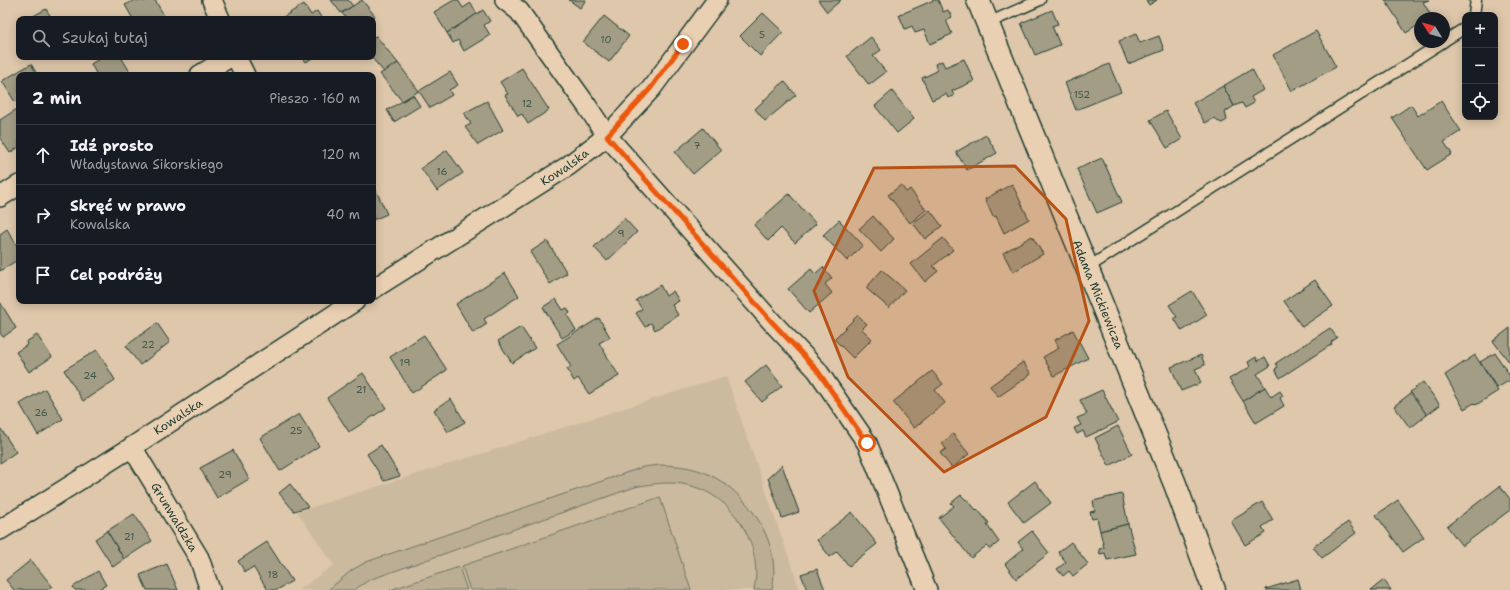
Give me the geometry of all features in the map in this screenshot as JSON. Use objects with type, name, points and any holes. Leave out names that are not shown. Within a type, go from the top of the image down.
[{"type":"main road","name":"Adama Mickiewicza","points":[[978,0],[1175,484],[1214,590]]},
{"type":"street","points":[[212,0],[219,16]]},
{"type":"street","points":[[505,0],[519,11],[588,106],[607,136],[772,322],[817,370],[867,443],[927,590]]},
{"type":"street","name":"Kowalska","points":[[376,287],[568,166],[607,136],[650,89],[717,0]]},
{"type":"street","points":[[205,72],[225,60]]},
{"type":"street","points":[[237,60],[243,72]]},
{"type":"street","points":[[0,197],[16,187]]},
{"type":"street","name":"Kowalska","points":[[0,530],[132,447],[347,304]]},
{"type":"street","name":"Grunwaldzka","points":[[132,447],[199,558],[210,590]]},
{"type":"lane","points":[[988,23],[1040,0]]},
{"type":"lane","points":[[1474,12],[1476,0]]},
{"type":"lane","points":[[1450,38],[1462,30]]},
{"type":"lane","points":[[1087,268],[1434,48]]},
{"type":"highlighted area","points":[[1015,166],[1066,219],[1089,321],[1046,417],[944,472],[848,377],[814,291],[874,168]]},
{"type":"shaded area","points":[[726,376],[800,590],[298,590],[334,565],[297,512]]},
{"type":"shaded area","points":[[660,465],[681,466],[695,469],[714,477],[728,486],[752,510],[761,524],[768,540],[772,556],[774,573],[772,590],[754,590],[756,574],[755,559],[751,544],[736,516],[725,504],[712,495],[690,485],[666,483],[635,487],[369,580],[354,590],[328,590],[352,570],[366,562],[643,467]]},
{"type":"shaded area","points":[[660,497],[691,590],[470,590],[462,566]]},
{"type":"shaded area","points":[[459,567],[467,590],[390,590]]},
{"type":"building","points":[[135,0],[155,0],[164,16],[131,16],[125,5]]},
{"type":"building","points":[[331,0],[348,0],[353,6],[341,13]]},
{"type":"building","points":[[362,0],[375,16],[344,16],[342,13]]},
{"type":"building","points":[[454,0],[458,0],[463,8],[471,3],[477,14],[447,33],[434,12]]},
{"type":"building","points":[[569,0],[586,0],[580,8]]},
{"type":"building","points":[[818,0],[841,0],[827,12]]},
{"type":"building","points":[[934,0],[938,0],[943,12],[948,10],[952,17],[946,20],[952,34],[930,44],[924,30],[915,33],[912,26],[905,29],[899,15]]},
{"type":"building","points":[[1146,0],[1157,0],[1149,5]]},
{"type":"building","points":[[1385,0],[1429,0],[1423,2],[1429,12],[1414,12],[1414,28],[1406,33]]},
{"type":"building","points":[[304,4],[311,15],[317,11],[320,16],[285,16]]},
{"type":"building","points":[[46,9],[50,16],[33,16]]},
{"type":"building","points":[[483,10],[490,21],[484,25],[490,35],[464,51],[458,40],[453,43],[447,33]]},
{"type":"building","points":[[1052,10],[1058,24],[1052,26],[1060,45],[1035,55],[1021,23]]},
{"type":"building","points":[[763,13],[783,32],[760,56],[740,36]]},
{"type":"building","points":[[604,16],[629,36],[609,62],[583,42]]},
{"type":"building","points":[[1316,31],[1336,67],[1292,91],[1273,55]]},
{"type":"building","points":[[1136,34],[1140,43],[1159,36],[1164,50],[1128,64],[1119,41]]},
{"type":"building","points":[[376,36],[398,63],[384,72],[374,60],[376,60]]},
{"type":"building","points":[[871,37],[881,50],[873,56],[886,72],[869,85],[847,56]]},
{"type":"building","points":[[964,59],[974,81],[952,91],[954,96],[948,98],[946,94],[932,100],[922,78],[937,71],[935,64],[942,61],[945,67]]},
{"type":"building","points":[[97,60],[123,60],[130,72],[95,72],[91,64]]},
{"type":"building","points":[[398,63],[419,91],[402,101],[380,74]]},
{"type":"building","points":[[31,64],[36,72],[17,72]]},
{"type":"building","points":[[1109,64],[1121,92],[1076,110],[1065,83]]},
{"type":"building","points":[[522,68],[549,110],[528,124],[522,114],[518,116],[505,95],[508,94],[500,82]]},
{"type":"building","points":[[1252,69],[1263,90],[1251,97],[1254,103],[1245,108],[1242,103],[1234,106],[1223,86]]},
{"type":"building","points":[[450,72],[458,85],[449,90],[452,95],[430,108],[419,91]]},
{"type":"building","points":[[16,73],[16,102],[15,102],[2,81]]},
{"type":"building","points":[[784,81],[796,95],[765,121],[755,109]]},
{"type":"building","points":[[1223,86],[1234,106],[1225,112],[1227,120],[1222,123],[1217,121],[1215,118],[1205,123],[1193,103]]},
{"type":"building","points":[[892,91],[914,119],[897,133],[875,106]]},
{"type":"building","points":[[413,95],[420,106],[394,122],[387,110]]},
{"type":"building","points":[[487,101],[503,130],[478,145],[465,127],[471,124],[464,113]]},
{"type":"building","points":[[1441,101],[1461,131],[1444,142],[1452,154],[1427,170],[1392,118],[1411,105],[1418,116]]},
{"type":"building","points":[[16,110],[16,149],[10,153],[0,138],[0,120]]},
{"type":"building","points":[[1166,111],[1182,139],[1167,148],[1150,120]]},
{"type":"building","points":[[703,128],[721,150],[693,174],[675,152]]},
{"type":"building","points":[[986,135],[997,153],[967,170],[956,152]]},
{"type":"building","points":[[447,150],[463,173],[437,191],[421,168]]},
{"type":"building","points":[[1102,158],[1122,202],[1097,213],[1077,169]]},
{"type":"building","points":[[1012,184],[1029,219],[1004,233],[996,216],[993,217],[985,199]]},
{"type":"building","points":[[901,185],[906,192],[910,189],[926,210],[910,223],[888,195]]},
{"type":"building","points":[[376,190],[387,214],[376,219]]},
{"type":"building","points":[[789,194],[816,224],[795,243],[781,228],[768,241],[754,225]]},
{"type":"building","points":[[930,210],[942,226],[925,239],[913,223]]},
{"type":"building","points":[[873,216],[894,239],[881,252],[859,229]]},
{"type":"building","points":[[624,218],[637,232],[607,261],[594,247]]},
{"type":"building","points":[[839,220],[863,245],[847,261],[823,235]]},
{"type":"building","points":[[7,229],[16,244],[16,261],[0,271],[0,234]]},
{"type":"building","points":[[1032,236],[1043,254],[1013,272],[1003,253]]},
{"type":"building","points":[[943,238],[953,250],[933,266],[938,271],[925,282],[911,264]]},
{"type":"building","points":[[547,241],[567,273],[550,284],[530,252]]},
{"type":"building","points":[[823,267],[832,278],[825,284],[832,293],[809,313],[788,289],[811,269],[815,274]]},
{"type":"building","points":[[882,270],[905,290],[889,308],[866,288]]},
{"type":"building","points":[[505,273],[519,296],[484,319],[487,324],[473,333],[456,304]]},
{"type":"building","points":[[1315,280],[1333,306],[1302,327],[1284,301]]},
{"type":"building","points":[[660,285],[666,296],[673,291],[679,301],[672,305],[678,315],[655,330],[651,323],[645,327],[636,313],[642,309],[636,300]]},
{"type":"building","points":[[1192,291],[1207,315],[1182,331],[1174,318],[1177,317],[1169,305]]},
{"type":"building","points":[[556,299],[563,310],[567,308],[570,313],[567,315],[576,330],[562,338],[543,307]]},
{"type":"building","points":[[0,302],[16,328],[3,337],[0,333]]},
{"type":"building","points":[[858,315],[867,324],[862,329],[872,339],[853,358],[834,339]]},
{"type":"building","points":[[599,318],[610,337],[599,343],[619,376],[589,394],[578,378],[574,381],[567,369],[571,367],[557,344]]},
{"type":"building","points":[[157,323],[170,342],[140,365],[126,346]]},
{"type":"building","points":[[521,327],[535,348],[512,363],[498,341]]},
{"type":"building","points":[[1330,328],[1337,338],[1331,342],[1332,344],[1280,378],[1275,369],[1278,367],[1276,363]]},
{"type":"building","points":[[1510,328],[1510,363],[1493,341]]},
{"type":"building","points":[[1073,330],[1088,358],[1054,376],[1043,357],[1059,348],[1055,340]]},
{"type":"building","points":[[37,335],[52,357],[29,372],[16,352],[27,345],[26,342]]},
{"type":"building","points":[[424,335],[447,370],[412,393],[390,357]]},
{"type":"building","points":[[97,350],[115,380],[83,401],[64,370]]},
{"type":"building","points":[[1495,353],[1510,376],[1510,380],[1497,388],[1480,362]]},
{"type":"building","points":[[1201,355],[1205,365],[1195,369],[1201,383],[1181,391],[1171,367]]},
{"type":"building","points":[[1475,355],[1498,391],[1476,405],[1474,403],[1464,409],[1445,375]]},
{"type":"building","points":[[1256,357],[1258,361],[1265,357],[1270,366],[1257,374],[1265,387],[1243,401],[1229,379],[1250,367],[1248,362]]},
{"type":"building","points":[[1023,362],[1031,374],[998,397],[990,386]]},
{"type":"building","points":[[766,365],[782,386],[762,402],[745,382]]},
{"type":"building","points":[[932,371],[943,384],[935,390],[945,403],[914,428],[893,402]]},
{"type":"building","points":[[363,373],[386,408],[349,432],[327,398]]},
{"type":"building","points":[[1423,382],[1440,405],[1427,415],[1410,392]]},
{"type":"building","points":[[1265,387],[1271,397],[1280,391],[1283,396],[1280,398],[1284,406],[1256,423],[1243,401]]},
{"type":"building","points":[[45,389],[63,419],[38,435],[20,404]]},
{"type":"building","points":[[1102,390],[1118,422],[1086,437],[1083,431],[1077,434],[1074,428],[1081,425],[1077,418],[1087,414],[1080,400]]},
{"type":"building","points":[[1411,393],[1427,415],[1410,428],[1394,406]]},
{"type":"building","points":[[451,399],[465,422],[448,432],[434,410]]},
{"type":"building","points":[[299,414],[319,446],[280,471],[260,438]]},
{"type":"building","points":[[1118,426],[1132,454],[1109,466],[1095,438]]},
{"type":"building","points":[[1,429],[16,452],[0,463],[0,430]]},
{"type":"building","points":[[953,434],[969,454],[952,468],[940,453],[946,449],[942,443]]},
{"type":"building","points":[[381,445],[400,476],[384,481],[367,454]]},
{"type":"building","points":[[233,450],[249,479],[217,498],[200,468]]},
{"type":"building","points":[[782,465],[799,512],[782,518],[768,478]]},
{"type":"building","points":[[1035,481],[1051,503],[1024,523],[1008,502]]},
{"type":"building","points":[[290,484],[308,507],[294,511],[279,493]]},
{"type":"building","points":[[1500,486],[1510,499],[1510,510],[1462,546],[1447,526]]},
{"type":"building","points":[[1122,494],[1128,524],[1100,531],[1097,518],[1092,519],[1090,512],[1095,511],[1093,501]]},
{"type":"building","points":[[961,495],[966,500],[967,499],[976,510],[977,509],[989,523],[987,525],[999,542],[990,549],[986,546],[971,558],[939,518],[954,506],[951,503]]},
{"type":"building","points":[[1398,500],[1424,537],[1403,552],[1376,515]]},
{"type":"building","points":[[1262,502],[1273,520],[1262,527],[1266,533],[1245,545],[1231,521]]},
{"type":"building","points":[[852,512],[877,544],[849,566],[837,551],[830,557],[817,540]]},
{"type":"building","points":[[134,514],[152,541],[124,559],[107,531]]},
{"type":"building","points":[[1348,522],[1356,533],[1322,558],[1313,547]]},
{"type":"building","points":[[1128,524],[1136,554],[1107,560],[1105,553],[1100,554],[1099,549],[1104,548],[1100,531]]},
{"type":"building","points":[[107,531],[124,559],[113,567],[95,539]]},
{"type":"building","points":[[1032,531],[1049,553],[1016,579],[1005,564],[1023,549],[1018,542]]},
{"type":"building","points":[[267,542],[292,581],[277,590],[268,590],[253,567],[245,572],[238,561]]},
{"type":"building","points":[[1071,542],[1088,564],[1073,576],[1069,571],[1063,576],[1057,569],[1066,562],[1058,552]]},
{"type":"building","points":[[31,560],[52,586],[47,590],[14,590],[6,580]]},
{"type":"building","points":[[167,564],[178,590],[147,590],[140,575]]},
{"type":"building","points":[[817,569],[825,590],[807,590],[801,574]]},
{"type":"building","points":[[98,571],[106,585],[97,590],[75,590],[73,587]]},
{"type":"building","points":[[1298,579],[1301,590],[1266,590],[1266,589]]},
{"type":"building","points":[[1384,580],[1391,590],[1371,590]]},
{"type":"route","points":[[683,44],[650,89],[607,136],[772,322],[817,370],[867,443]]}]
